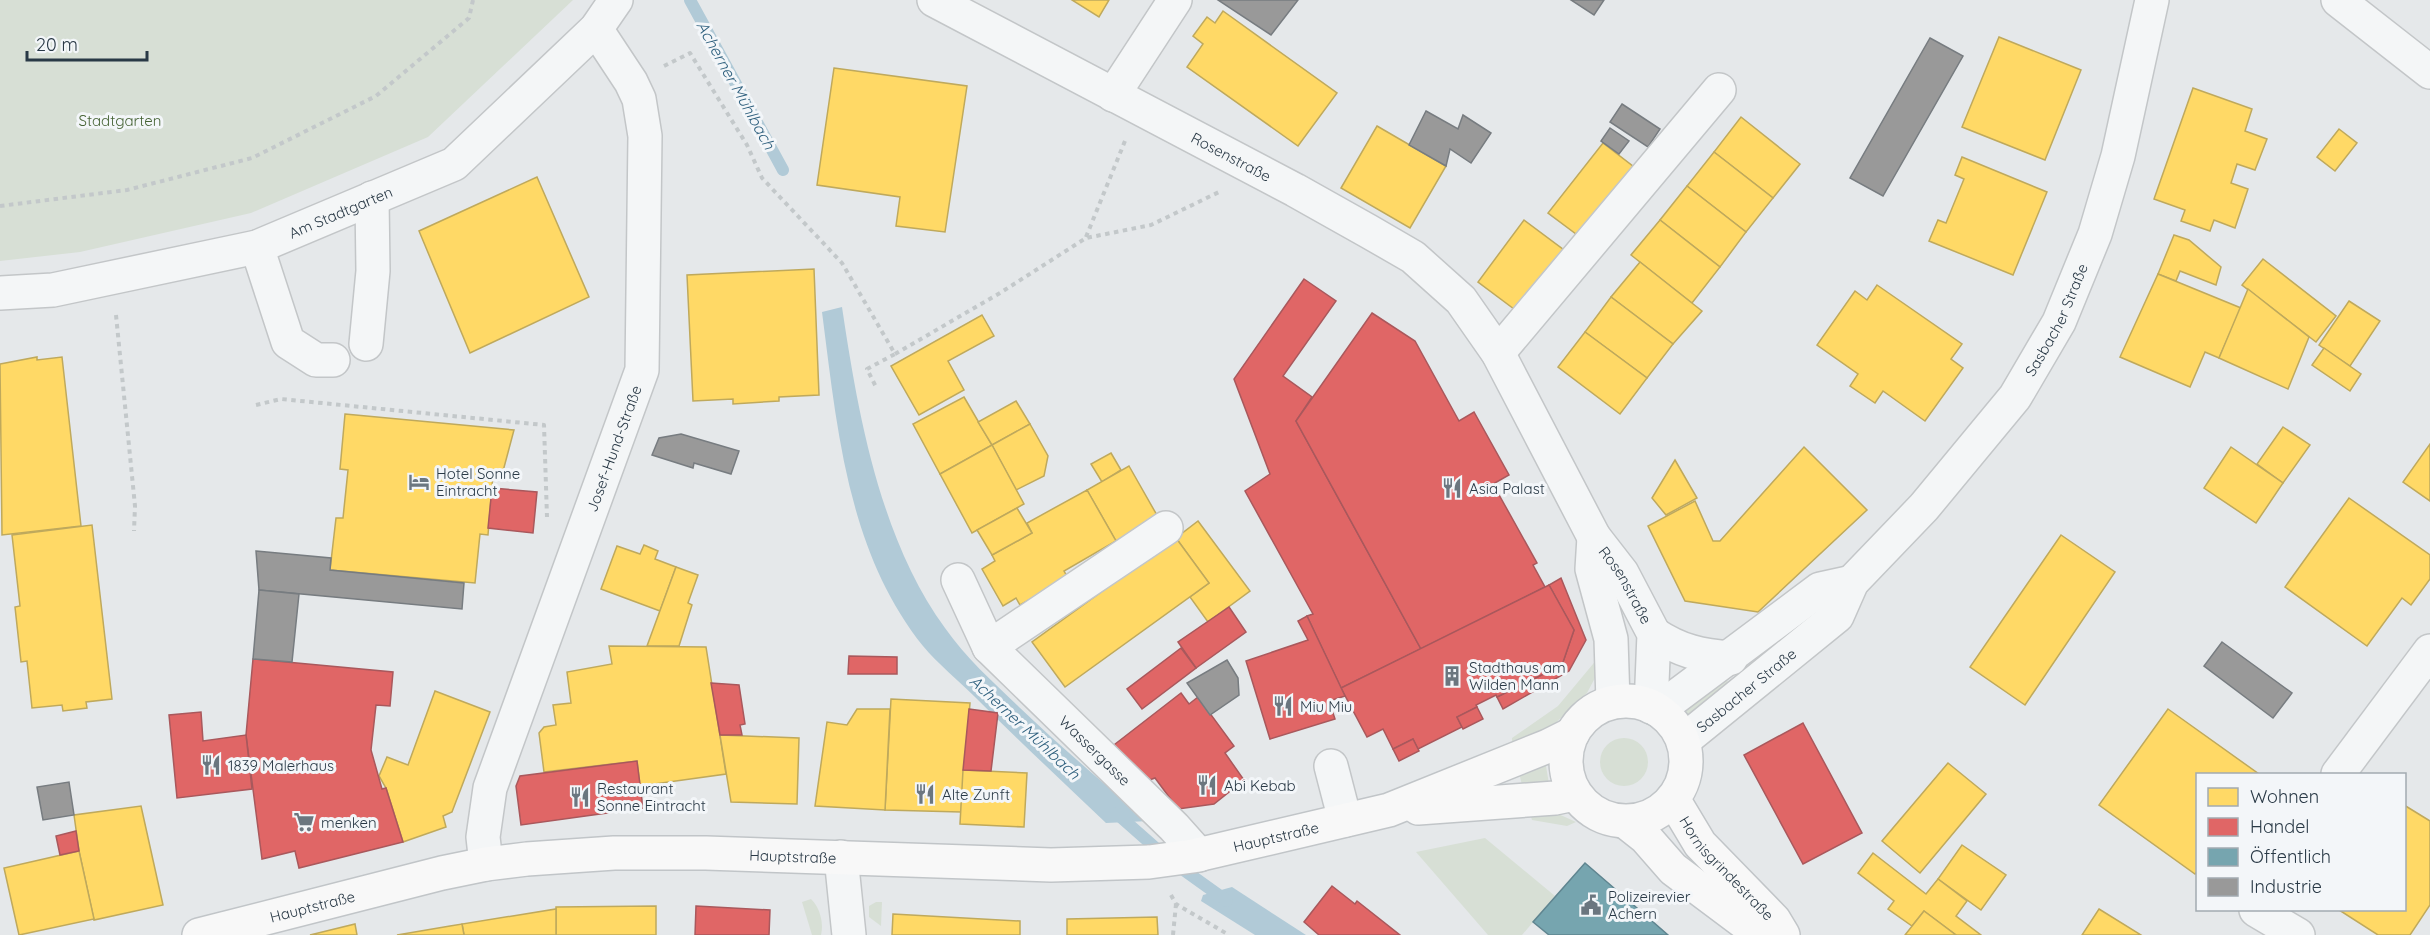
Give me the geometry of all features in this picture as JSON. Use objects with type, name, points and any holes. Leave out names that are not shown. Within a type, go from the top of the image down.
[{"type":"main road","points":[[1613,702],[1639,702],[1655,708],[1677,729],[1683,741],[1686,759],[1684,777],[1673,799],[1657,813],[1637,821],[1626,822],[1602,817],[1587,807],[1575,794],[1566,770],[1565,758],[1572,734],[1582,719],[1597,708],[1613,702]]},
{"type":"main road","name":"Hauptstraße","points":[[1389,810],[1548,746],[1572,734]]},
{"type":"main road","name":"Hauptstraße","points":[[199,935],[442,873],[486,864],[614,853],[841,857],[1051,865],[1149,862],[1196,855],[1389,810],[1555,798],[1575,794]]},
{"type":"main road","name":"Hornisgrindestraße","points":[[1673,799],[1700,844],[1774,920],[1783,935]]},
{"type":"main road","name":"Hornisgrindestraße","points":[[1626,822],[1645,837],[1673,869],[1761,935]]},
{"type":"street","name":"Am Stadtgarten","points":[[0,293],[53,290],[257,247],[454,164],[596,29],[616,0]]},
{"type":"street","name":"Rosenstraße","points":[[934,0],[1242,162],[1413,257],[1461,300],[1498,353],[1594,537],[1622,573],[1654,634],[1655,708]]},
{"type":"street","points":[[1126,102],[1175,0]]},
{"type":"street","name":"Sasbacher Straße","points":[[1683,741],[1837,616],[1852,582],[1924,507],[2015,397],[2059,322],[2098,223],[2118,156],[2152,0]]},
{"type":"street","points":[[2338,0],[2430,72]]},
{"type":"street","name":"Josef-Hund-Straße","points":[[486,864],[483,837],[490,788],[642,370],[645,136],[639,99],[631,82],[596,29]]},
{"type":"street","points":[[1498,353],[1719,90]]},
{"type":"street","points":[[366,344],[373,271],[372,198]]},
{"type":"street","points":[[257,247],[288,342],[315,360],[333,360]]},
{"type":"street","points":[[988,647],[1166,528]]},
{"type":"street","name":"Rosenstraße","points":[[1594,537],[1592,569],[1611,639],[1613,702]]},
{"type":"street","name":"Wassergasse","points":[[958,580],[988,647],[1174,827],[1196,855]]},
{"type":"street","points":[[1655,708],[1731,658],[1820,590],[1852,582]]},
{"type":"street","points":[[1654,634],[1668,643],[1703,656],[1731,658]]},
{"type":"street","points":[[2339,773],[2430,651]]},
{"type":"street","points":[[1331,766],[1345,820]]},
{"type":"street","points":[[841,857],[849,935]]},
{"type":"street","points":[[2259,911],[2298,935]]},
{"type":"path","points":[[0,206],[127,190],[252,158],[376,96],[469,18],[473,0]]},
{"type":"path","points":[[631,82],[690,53],[747,145],[762,178],[842,263],[895,354]]},
{"type":"path","points":[[1086,238],[1126,102]]},
{"type":"path","points":[[877,389],[867,369],[1000,293],[1086,238],[1151,225],[1219,192],[1242,162]]},
{"type":"path","points":[[112,278],[135,506],[134,531]]},
{"type":"path","points":[[256,405],[281,399],[544,425],[547,518],[583,532]]},
{"type":"path","points":[[1149,862],[1176,904],[1229,935]]},
{"type":"path","points":[[1173,935],[1176,904]]},
{"type":"green space","name":"Stadtgarten","points":[[0,0],[573,0],[428,137],[251,213],[80,252],[0,261]]},
{"type":"green space","points":[[1598,658],[1596,676],[1587,693],[1547,731],[1512,747],[1512,738],[1558,706]]},
{"type":"green space","points":[[1723,674],[1731,687],[1690,717],[1682,708]]},
{"type":"green space","points":[[1624,738],[1641,745],[1648,762],[1641,779],[1624,786],[1607,779],[1600,762],[1607,745]]},
{"type":"green space","points":[[1544,765],[1549,784],[1523,790],[1519,772]]},
{"type":"green space","points":[[1529,810],[1554,812],[1576,822],[1567,826],[1532,820]]},
{"type":"green space","points":[[1485,838],[1555,896],[1522,935],[1488,935],[1416,852]]},
{"type":"green space","points":[[811,899],[817,906],[820,916],[821,935],[812,935],[802,902]]},
{"type":"green space","points":[[882,902],[881,926],[869,917],[869,906]]},
{"type":"water","points":[[842,307],[864,432],[875,474],[888,516],[923,593],[953,639],[980,669],[1067,751],[1149,821],[1106,823],[935,659],[897,609],[877,570],[862,529],[841,443],[822,312]]},
{"type":"water","points":[[1232,887],[1306,935],[1255,935],[1201,901],[1203,895]]},
{"type":"building: Wohnen","points":[[1072,0],[1109,0],[1099,17]]},
{"type":"building: Wohnen","points":[[1223,11],[1337,93],[1298,146],[1187,67],[1203,44],[1193,36],[1207,17],[1215,23]]},
{"type":"building: Wohnen","points":[[1999,37],[2081,70],[2045,160],[1962,127]]},
{"type":"building: Wohnen","points":[[834,68],[967,86],[945,232],[896,226],[900,197],[817,185]]},
{"type":"building: Wohnen","points":[[2193,88],[2252,109],[2245,131],[2267,139],[2255,170],[2237,164],[2231,183],[2248,189],[2235,228],[2214,220],[2210,231],[2181,221],[2185,210],[2154,199]]},
{"type":"building: Wohnen","points":[[1741,117],[1800,164],[1773,198],[1714,152]]},
{"type":"building: Wohnen","points":[[1377,126],[1446,166],[1410,228],[1341,188]]},
{"type":"building: Wohnen","points":[[2339,129],[2357,143],[2335,171],[2317,157]]},
{"type":"building: Wohnen","points":[[1603,143],[1634,167],[1580,237],[1548,213]]},
{"type":"building: Wohnen","points":[[1714,152],[1773,198],[1746,232],[1687,186]]},
{"type":"building: Wohnen","points":[[1962,157],[2047,192],[2013,275],[1929,241],[1938,220],[1946,223],[1964,179],[1955,175]]},
{"type":"building: Wohnen","points":[[537,177],[589,297],[470,353],[419,231]]},
{"type":"building: Wohnen","points":[[1687,186],[1746,232],[1720,267],[1660,220]]},
{"type":"building: Wohnen","points":[[1524,220],[1564,250],[1518,312],[1478,282]]},
{"type":"building: Wohnen","points":[[1660,220],[1720,267],[1692,303],[1631,255]]},
{"type":"building: Wohnen","points":[[2174,235],[2189,240],[2221,267],[2216,285],[2180,271],[2176,281],[2158,274]]},
{"type":"building: Wohnen","points":[[2263,259],[2336,316],[2316,342],[2242,285]]},
{"type":"building: Wohnen","points":[[1640,262],[1702,311],[1673,344],[1611,297]]},
{"type":"building: Wohnen","points":[[814,269],[819,395],[779,397],[779,401],[733,404],[733,399],[693,401],[687,275]]},
{"type":"building: Wohnen","points":[[2158,274],[2241,308],[2219,358],[2205,352],[2190,387],[2120,357]]},
{"type":"building: Wohnen","points":[[1877,285],[1962,344],[1951,359],[1963,368],[1925,421],[1883,391],[1875,403],[1850,386],[1858,374],[1817,345],[1855,291],[1867,300]]},
{"type":"building: Wohnen","points":[[2248,289],[2309,337],[2288,389],[2219,358]]},
{"type":"building: Wohnen","points":[[1611,297],[1673,344],[1647,378],[1585,332]]},
{"type":"building: Wohnen","points":[[2349,301],[2380,321],[2350,366],[2319,345]]},
{"type":"building: Wohnen","points":[[982,315],[994,336],[948,361],[964,390],[919,415],[891,366]]},
{"type":"building: Wohnen","points":[[1585,332],[1647,378],[1620,414],[1558,367]]},
{"type":"building: Wohnen","points":[[2324,348],[2361,374],[2350,391],[2312,365]]},
{"type":"building: Wohnen","points":[[37,357],[37,360],[62,357],[81,526],[2,535],[0,364]]},
{"type":"building: Wohnen","points":[[964,397],[992,445],[940,474],[913,424]]},
{"type":"building: Wohnen","points":[[1016,401],[1030,424],[992,445],[978,422]]},
{"type":"building: Wohnen","points":[[345,414],[514,430],[502,475],[493,474],[488,535],[480,534],[475,583],[330,570],[336,518],[343,518],[348,470],[340,469]]},
{"type":"building: Wohnen","points":[[1030,424],[1048,456],[1044,476],[1016,490],[992,445]]},
{"type":"building: Wohnen","points":[[2283,427],[2310,445],[2283,483],[2257,464]]},
{"type":"building: Wohnen","points":[[2430,444],[2430,501],[2403,482]]},
{"type":"building: Wohnen","points":[[992,445],[1024,504],[972,533],[940,474]]},
{"type":"building: Wohnen","points":[[1804,447],[1867,510],[1758,612],[1685,601],[1648,526],[1695,501],[1713,541],[1720,541]]},
{"type":"building: Wohnen","points":[[2231,447],[2283,483],[2256,523],[2204,488]]},
{"type":"building: Wohnen","points":[[1111,453],[1121,470],[1102,482],[1091,464]]},
{"type":"building: Wohnen","points":[[1675,460],[1697,498],[1666,515],[1652,498]]},
{"type":"building: Wohnen","points":[[1129,466],[1158,517],[1116,541],[1087,490]]},
{"type":"building: Wohnen","points":[[1087,490],[1116,541],[1064,571],[1068,578],[1020,605],[1016,598],[1003,606],[982,569],[995,561],[992,555],[1032,533],[1027,523]]},
{"type":"building: Wohnen","points":[[2349,498],[2430,555],[2430,579],[2411,605],[2402,598],[2367,646],[2285,587]]},
{"type":"building: Wohnen","points":[[1017,508],[1032,533],[992,555],[977,530]]},
{"type":"building: Wohnen","points":[[1198,521],[1250,591],[1208,622],[1190,597],[1209,583],[1176,538]]},
{"type":"building: Wohnen","points":[[92,525],[112,699],[86,702],[87,708],[63,711],[62,705],[32,708],[27,661],[21,662],[15,607],[20,606],[12,535]]},
{"type":"building: Wohnen","points":[[2061,535],[2115,572],[2025,705],[1970,667]]},
{"type":"building: Wohnen","points":[[1176,538],[1209,583],[1065,687],[1032,642]]},
{"type":"building: Wohnen","points":[[644,545],[658,551],[655,559],[676,567],[660,611],[601,589],[617,546],[640,554]]},
{"type":"building: Wohnen","points":[[676,567],[698,575],[688,603],[692,605],[679,646],[647,646]]},
{"type":"building: Wohnen","points":[[609,646],[706,647],[726,774],[640,786],[637,761],[544,772],[539,733],[544,727],[556,725],[553,705],[571,703],[567,672],[612,664]]},
{"type":"building: Wohnen","points":[[435,691],[490,712],[452,812],[443,816],[446,827],[403,842],[386,788],[379,776],[387,757],[408,765]]},
{"type":"building: Wohnen","points":[[891,699],[970,703],[961,812],[885,810]]},
{"type":"building: Wohnen","points":[[857,709],[890,709],[885,810],[815,806],[827,722],[847,725]]},
{"type":"building: Wohnen","points":[[2168,709],[2258,773],[2196,773],[2195,874],[2099,805]]},
{"type":"building: Wohnen","points":[[720,735],[799,738],[797,804],[731,802]]},
{"type":"building: Wohnen","points":[[1948,763],[1986,794],[1920,873],[1882,841]]},
{"type":"building: Wohnen","points":[[963,770],[1027,773],[1024,827],[960,824]]},
{"type":"building: Wohnen","points":[[141,806],[163,905],[94,920],[79,851],[74,815]]},
{"type":"building: Wohnen","points":[[2406,806],[2430,821],[2430,905],[2410,935],[2378,935],[2341,911],[2406,911]]},
{"type":"building: Wohnen","points":[[1962,845],[2006,875],[1981,910],[1938,879]]},
{"type":"building: Wohnen","points":[[79,851],[94,919],[19,935],[4,868]]},
{"type":"building: Wohnen","points":[[1873,853],[1926,894],[1938,879],[1967,901],[1956,916],[1981,935],[1956,935],[1924,911],[1912,926],[1888,909],[1894,901],[1858,873]]},
{"type":"building: Wohnen","points":[[656,906],[656,935],[556,935],[556,907]]},
{"type":"building: Wohnen","points":[[556,909],[556,935],[464,935],[462,924]]},
{"type":"building: Wohnen","points":[[2099,909],[2141,935],[2082,935]]},
{"type":"building: Wohnen","points":[[1924,911],[1956,935],[1905,935]]},
{"type":"building: Wohnen","points":[[893,914],[1020,921],[1020,935],[892,935]]},
{"type":"building: Wohnen","points":[[1157,917],[1158,935],[1067,935],[1067,919]]},
{"type":"building: Wohnen","points":[[355,924],[357,935],[310,935]]},
{"type":"building: Wohnen","points":[[462,924],[464,935],[397,935],[450,926]]},
{"type":"building: Handel","points":[[1304,279],[1336,301],[1283,376],[1312,397],[1296,421],[1421,649],[1341,688],[1307,616],[1313,614],[1245,491],[1270,474],[1234,379]]},
{"type":"building: Handel","points":[[1372,313],[1415,341],[1459,421],[1474,412],[1509,475],[1493,484],[1537,563],[1533,565],[1545,587],[1421,649],[1296,421]]},
{"type":"building: Handel","points":[[492,488],[537,492],[533,533],[488,528]]},
{"type":"building: Handel","points":[[1561,578],[1586,640],[1569,671],[1503,709],[1497,697],[1562,665],[1574,630],[1549,585]]},
{"type":"building: Handel","name":"Stadthaus am Wilden Mann","points":[[1549,585],[1574,630],[1562,665],[1476,705],[1477,707],[1457,717],[1462,727],[1418,749],[1413,739],[1393,749],[1383,729],[1367,737],[1341,688]]},
{"type":"building: Handel","points":[[1229,607],[1246,632],[1196,668],[1178,642]]},
{"type":"building: Handel","points":[[1307,616],[1345,696],[1329,701],[1335,719],[1270,739],[1246,661],[1308,640],[1298,621]]},
{"type":"building: Handel","points":[[1181,648],[1196,668],[1142,709],[1127,689]]},
{"type":"building: Handel","points":[[849,656],[897,657],[897,674],[848,674]]},
{"type":"building: Handel","points":[[253,659],[393,672],[390,706],[376,705],[371,750],[382,789],[386,788],[403,842],[299,868],[295,851],[262,859],[246,735]]},
{"type":"building: Handel","points":[[711,683],[739,685],[745,724],[740,725],[742,735],[720,735]]},
{"type":"building: Handel","points":[[1181,693],[1189,704],[1198,697],[1234,746],[1225,753],[1244,780],[1214,804],[1178,809],[1155,778],[1144,782],[1110,748]]},
{"type":"building: Handel","points":[[1477,707],[1483,719],[1463,729],[1457,717]]},
{"type":"building: Handel","points":[[969,709],[998,713],[991,771],[963,770]]},
{"type":"building: Handel","name":"1839 Malerhaus","points":[[201,712],[203,741],[246,735],[252,789],[177,798],[169,715]]},
{"type":"building: Handel","points":[[1803,723],[1862,833],[1803,864],[1744,755]]},
{"type":"building: Handel","points":[[1413,739],[1419,751],[1399,761],[1393,749]]},
{"type":"building: Handel","name":"Restaurant Sonne Eintracht","points":[[637,761],[643,808],[521,825],[516,786],[520,776]]},
{"type":"building: Handel","points":[[76,831],[79,851],[60,855],[56,836]]},
{"type":"building: Handel","points":[[1332,886],[1355,904],[1357,901],[1400,935],[1319,935],[1304,922]]},
{"type":"building: Handel","points":[[696,906],[770,910],[769,935],[695,935]]},
{"type":"building: Öffentlich","name":"Polizeirevier Achern","points":[[1585,863],[1668,935],[1549,935],[1533,922]]},
{"type":"building: Industrie","points":[[1218,0],[1298,0],[1271,35]]},
{"type":"building: Industrie","points":[[1571,0],[1604,0],[1594,15]]},
{"type":"building: Industrie","points":[[1930,38],[1963,56],[1883,196],[1850,178]]},
{"type":"building: Industrie","points":[[1622,104],[1660,129],[1648,147],[1610,122]]},
{"type":"building: Industrie","points":[[1426,111],[1458,129],[1463,115],[1491,133],[1471,163],[1450,149],[1446,166],[1409,145]]},
{"type":"building: Industrie","points":[[1610,128],[1629,141],[1619,154],[1601,141]]},
{"type":"building: Industrie","points":[[681,434],[739,451],[731,474],[694,463],[693,468],[652,455],[659,438]]},
{"type":"building: Industrie","points":[[256,551],[331,558],[330,570],[464,583],[462,609],[259,590]]},
{"type":"building: Industrie","points":[[259,590],[299,594],[292,662],[253,659]]},
{"type":"building: Industrie","points":[[2222,642],[2292,693],[2273,718],[2204,666]]},
{"type":"building: Industrie","points":[[1227,660],[1238,678],[1239,695],[1210,715],[1187,683]]},
{"type":"building: Industrie","points":[[69,782],[74,815],[43,820],[37,787]]},
{"type":"waterway","name":"Acherner Mühlbach","points":[[690,0],[783,170]]},
{"type":"waterway","name":"Acherner Mühlbach","points":[[1116,813],[1167,858],[1227,901]]},
{"type":"place","name":"Hotel Sonne Eintracht","points":[[419,482]]},
{"type":"place","name":"Asia Palast","points":[[1452,488]]},
{"type":"place","name":"Stadthaus am Wilden Mann","points":[[1452,676]]},
{"type":"place","name":"Miu Miu","points":[[1283,706]]},
{"type":"place","name":"1839 Malerhaus","points":[[211,765]]},
{"type":"place","name":"Abi Kebab","points":[[1207,785]]},
{"type":"place","name":"Alte Zunft","points":[[925,794]]},
{"type":"place","name":"Restaurant Sonne Eintracht","points":[[580,797]]},
{"type":"place","name":"menken","points":[[304,822]]},
{"type":"place","name":"Polizeirevier Achern","points":[[1591,905]]}]
